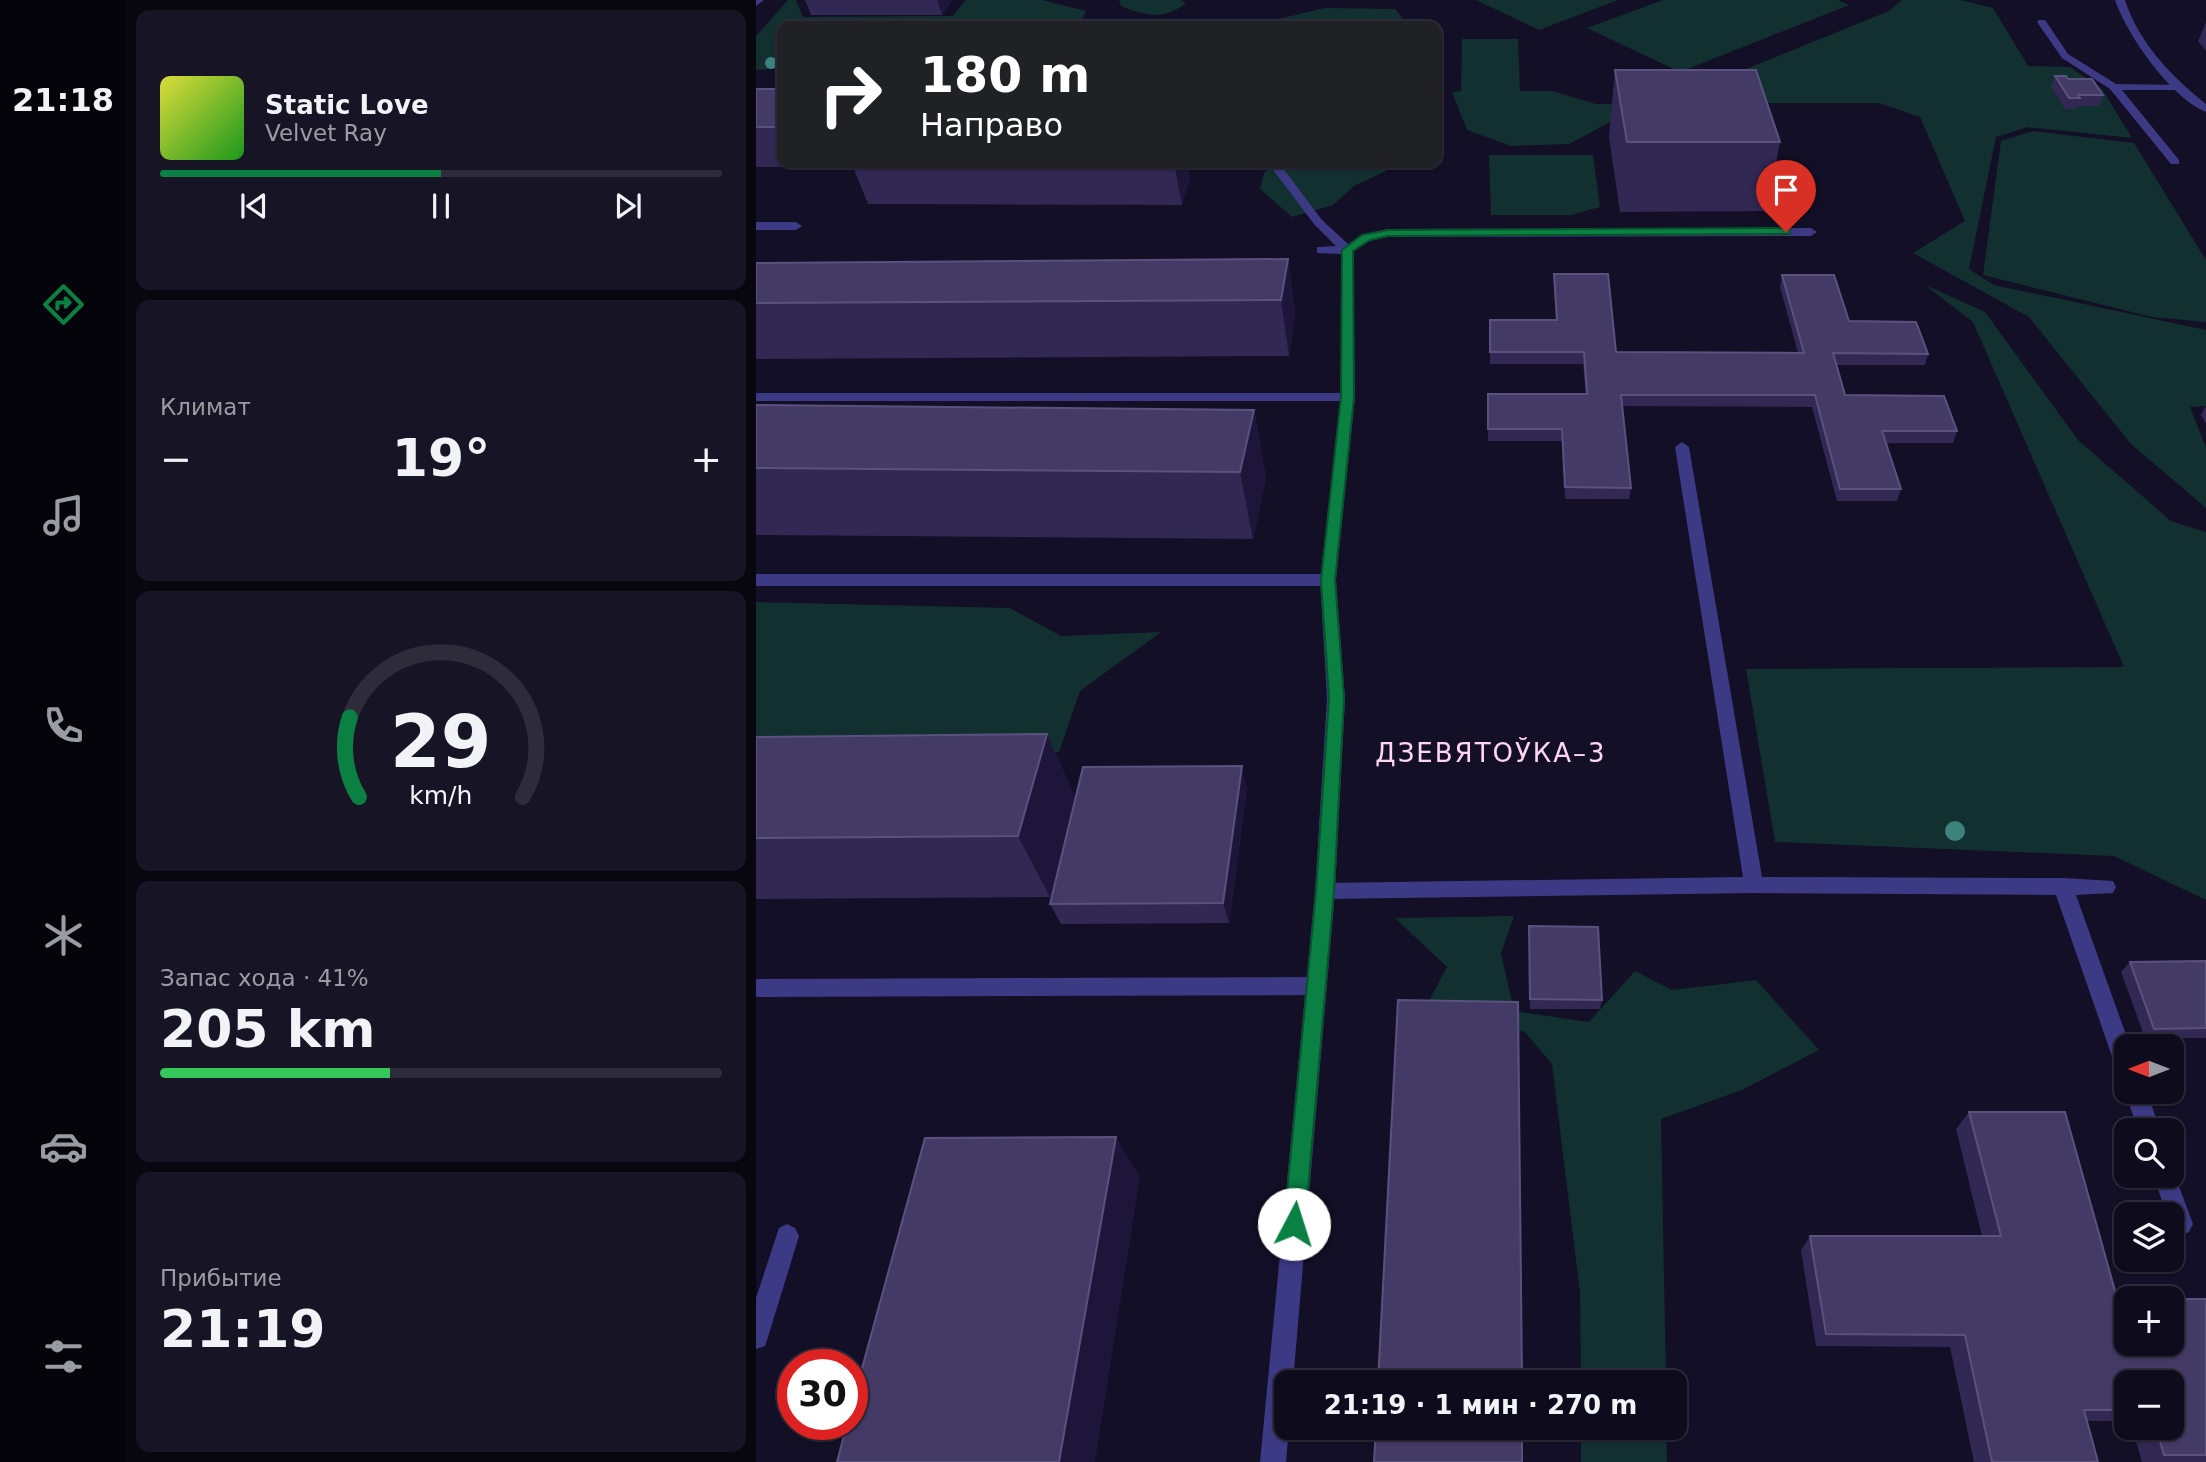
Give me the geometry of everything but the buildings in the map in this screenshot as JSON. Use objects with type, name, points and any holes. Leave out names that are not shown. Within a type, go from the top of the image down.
[{"type":"street","points":[[2119,0],[2124,18],[2176,87],[2206,109]]},
{"type":"street","points":[[2042,22],[2064,56],[2114,87],[2175,162]]},
{"type":"street","points":[[2114,87],[2176,87]]},
{"type":"street","points":[[1273,1462],[1325,891],[1336,698],[1328,580],[1348,397],[1347,250],[1318,222],[1278,168]]},
{"type":"street","points":[[1575,216],[1576,232]]},
{"type":"street","points":[[756,226],[796,226]]},
{"type":"street","points":[[1321,250],[1347,250],[1366,238],[1388,233],[1811,232]]},
{"type":"street","points":[[756,397],[1348,397]]},
{"type":"street","points":[[1682,447],[1754,885]]},
{"type":"street","points":[[756,580],[1328,580]]},
{"type":"street","points":[[1325,891],[1754,885],[2106,887]]},
{"type":"street","points":[[2063,886],[2115,1034]]},
{"type":"street","points":[[756,988],[1316,986]]},
{"type":"street","points":[[756,1337],[787,1236]]},
{"type":"green space","points":[[788,0],[796,0],[803,17],[953,16],[966,0],[1042,0],[1086,11],[1082,21],[777,21],[777,68],[756,70],[756,36]]},
{"type":"green space","points":[[1119,0],[1181,0],[1186,3],[1171,12],[1155,15],[1121,6]]},
{"type":"green space","points":[[1476,0],[1618,0],[1539,30]]},
{"type":"green space","points":[[1663,0],[1838,0],[1849,5],[1680,72],[1587,28]]},
{"type":"green space","points":[[1902,0],[1960,0],[1993,8],[2028,66],[2070,67],[2102,89],[2132,138],[2028,127],[1996,137],[1969,269],[1994,285],[2206,330],[2206,406],[2190,407],[2206,447],[2206,508],[2131,444],[2029,317],[1913,253],[1965,221],[1920,117],[1879,103],[1759,103],[1735,123],[1610,122],[1569,144],[1511,146],[1467,130],[1452,92],[1461,91],[1462,39],[1518,39],[1520,91],[1553,91],[1596,104],[1660,104],[1889,11]]},
{"type":"green space","points":[[1325,8],[1395,9],[1405,21],[1270,21]]},
{"type":"green space","points":[[2033,131],[2134,143],[2206,260],[2206,322],[2152,317],[1983,275],[2001,141]]},
{"type":"green space","points":[[1489,155],[1593,155],[1600,207],[1571,215],[1491,215]]},
{"type":"green space","points":[[1270,168],[1388,168],[1354,186],[1333,205],[1292,217],[1260,189],[1264,173]]},
{"type":"green space","points":[[1925,285],[1985,312],[2078,440],[2171,521],[2206,532],[2206,900],[2114,856],[1775,842],[1746,669],[2124,667],[1973,322]]},
{"type":"green space","points":[[756,602],[1010,608],[1061,636],[1161,632],[1080,691],[1059,752],[756,753]]},
{"type":"green space","points":[[1514,916],[1501,953],[1514,1011],[1589,1022],[1635,971],[1672,990],[1756,980],[1819,1050],[1742,1090],[1661,1119],[1666,1370],[1581,1370],[1580,1293],[1552,1064],[1525,1032],[1425,1008],[1447,967],[1395,918]]},
{"type":"green space","points":[[1581,1440],[1666,1440],[1667,1462],[1581,1462]]},
{"type":"district","name":"ДЗЕВЯТОЎКА–3","points":[[1491,753]]},
{"type":"route","points":[[1294,1224],[1325,891],[1336,698],[1328,580],[1348,397],[1347,250],[1366,238],[1388,233],[1786,232]]}]
